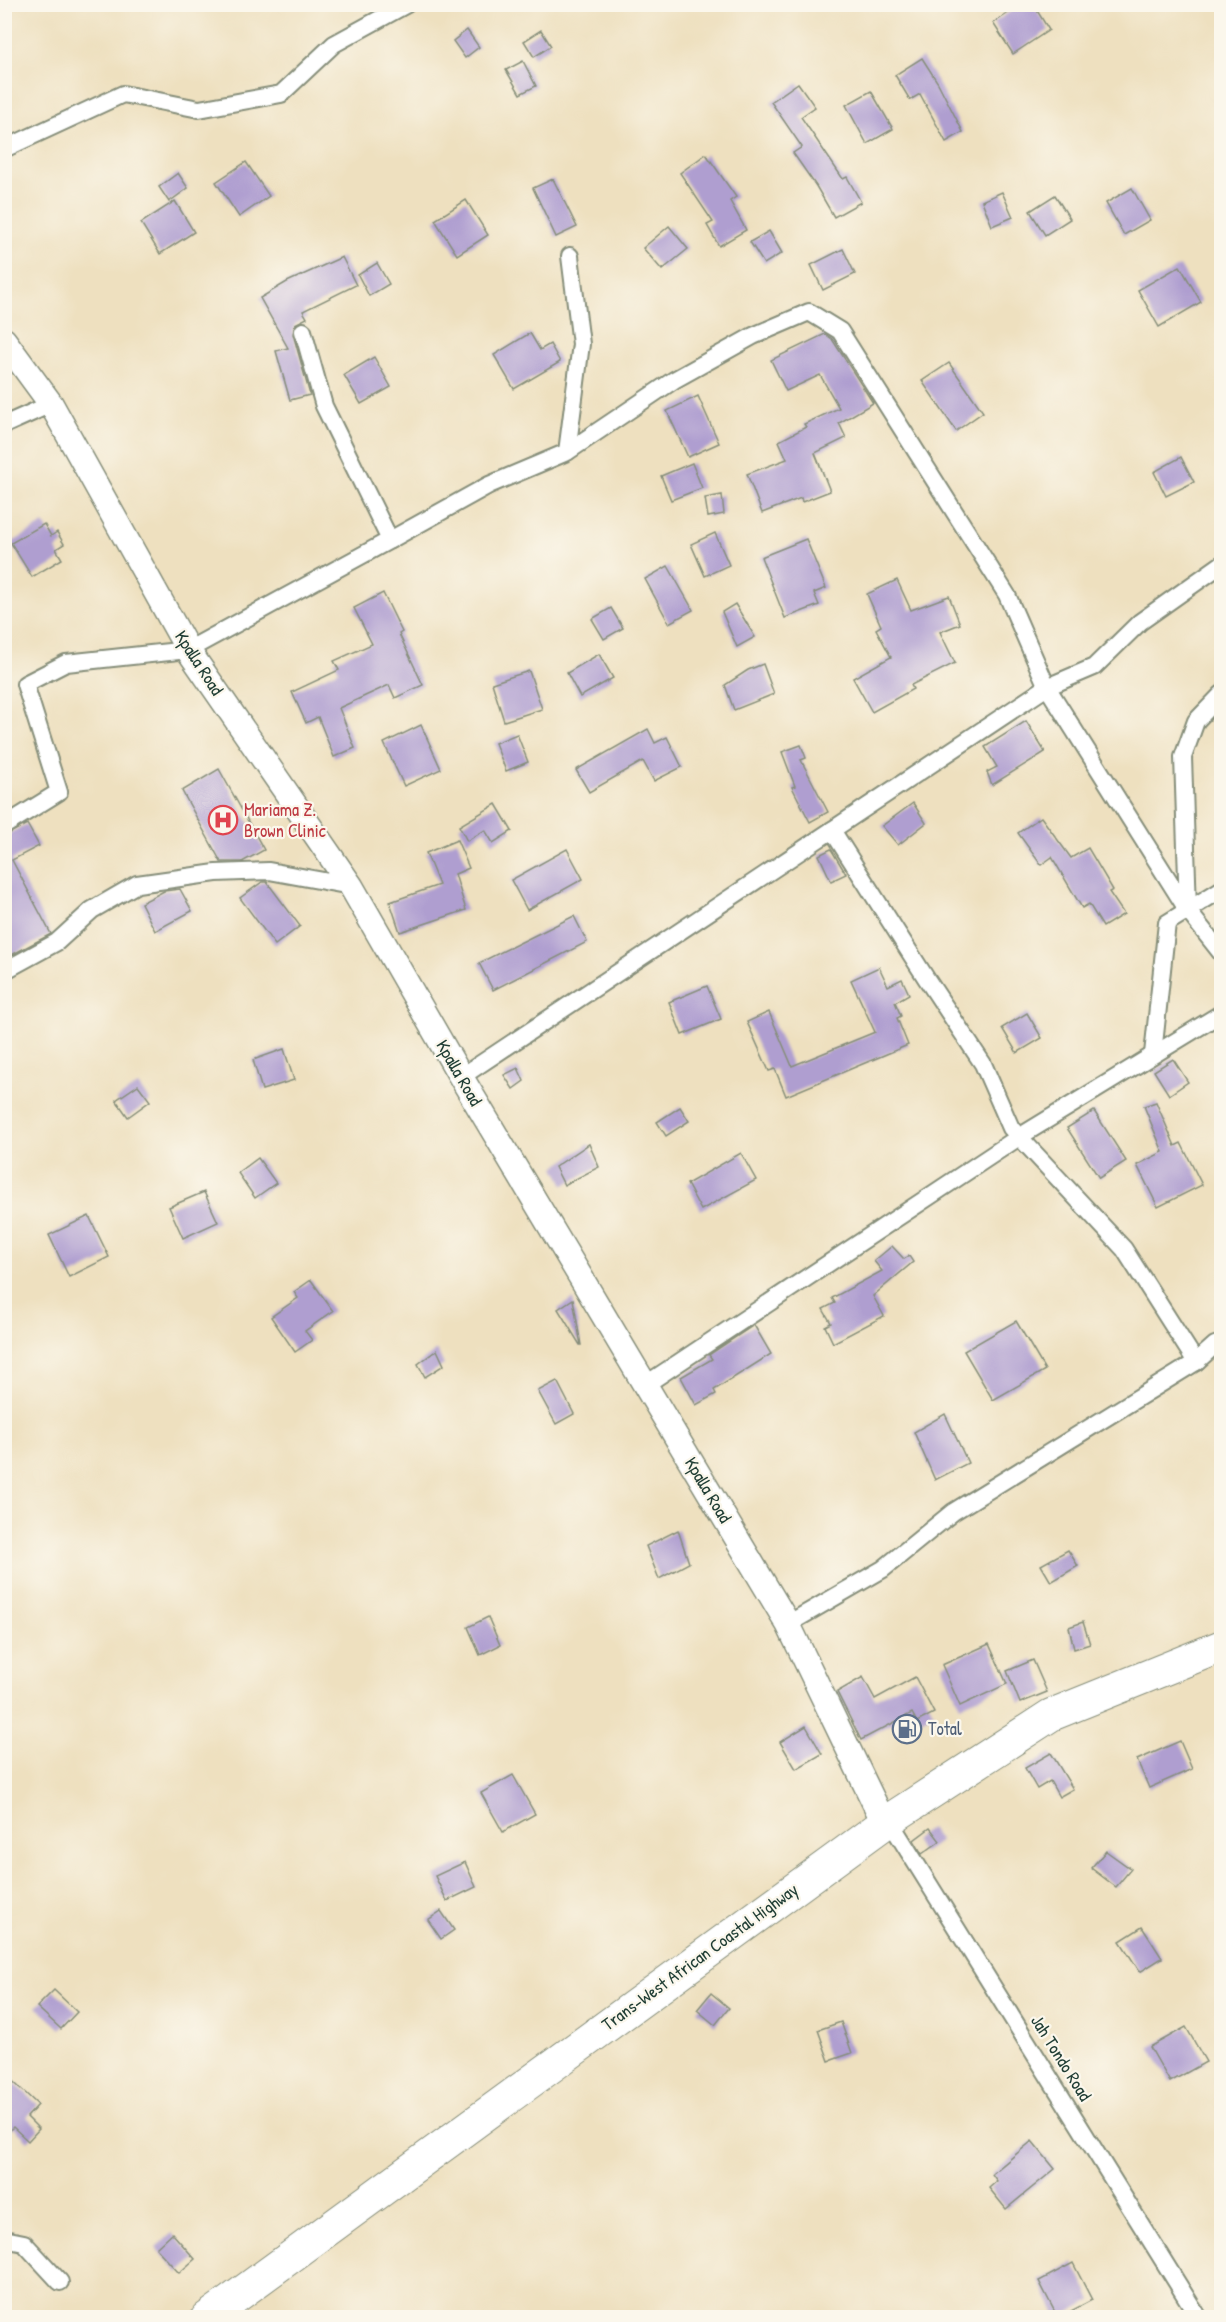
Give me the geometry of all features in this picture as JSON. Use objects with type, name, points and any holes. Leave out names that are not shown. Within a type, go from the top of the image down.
[{"type":"highway","name":"Trans-West African Coastal Highway","points":[[207,2318],[886,1821],[1051,1715],[1221,1646]]},
{"type":"street","points":[[4,149],[123,94],[199,109],[281,94],[334,44],[383,10],[407,4]]},
{"type":"street","points":[[567,452],[581,344],[570,256]]},
{"type":"street","points":[[4,826],[59,792],[25,684],[66,663],[188,650],[489,485],[567,452],[674,380],[753,336],[809,312],[840,332],[846,341],[1007,595],[1047,687],[1188,911],[1221,954]]},
{"type":"street","points":[[303,331],[324,406],[390,540]]},
{"type":"street","name":"Kpalla Road","points":[[4,340],[51,404],[188,650],[351,886],[461,1077],[788,1624],[886,1821]]},
{"type":"street","points":[[4,425],[51,404]]},
{"type":"street","points":[[461,1077],[1047,687],[1094,667],[1140,622],[1221,564]]},
{"type":"street","points":[[1188,911],[1184,757],[1197,721],[1221,694]]},
{"type":"street","points":[[832,830],[983,1064],[1011,1128],[1124,1249],[1196,1362]]},
{"type":"street","points":[[4,971],[57,942],[92,910],[137,884],[216,873],[269,871],[351,886]]},
{"type":"street","points":[[1154,1054],[1167,923],[1221,889]]},
{"type":"street","points":[[645,1385],[1019,1137],[1221,1013]]},
{"type":"street","points":[[788,1624],[883,1569],[953,1512],[1196,1362],[1215,1345],[1221,1343]]},
{"type":"street","name":"Jah Tondo Road","points":[[886,1821],[1199,2318]]},
{"type":"street","points":[[4,2239],[24,2243],[60,2282]]},
{"type":"building","points":[[1022,4],[1033,4],[1049,30],[1013,54],[993,23]]},
{"type":"building","points":[[467,30],[479,47],[465,58],[453,41]]},
{"type":"building","points":[[541,30],[551,46],[534,57],[524,41]]},
{"type":"building","points":[[922,58],[938,83],[963,132],[946,142],[920,94],[910,100],[895,75]]},
{"type":"building","points":[[523,61],[536,86],[520,94],[506,70]]},
{"type":"building","points":[[798,83],[815,107],[801,117],[843,179],[847,177],[861,202],[834,217],[793,153],[802,147],[771,102]]},
{"type":"building","points":[[871,91],[893,129],[867,144],[846,105]]},
{"type":"building","points":[[706,154],[736,197],[730,201],[746,230],[719,246],[707,225],[713,222],[680,173]]},
{"type":"building","points":[[246,162],[269,196],[239,217],[216,182]]},
{"type":"building","points":[[178,173],[188,188],[169,202],[159,187]]},
{"type":"building","points":[[553,179],[577,227],[556,237],[533,188]]},
{"type":"building","points":[[1132,188],[1150,220],[1124,235],[1106,203]]},
{"type":"building","points":[[1002,192],[1013,217],[992,226],[982,201]]},
{"type":"building","points":[[1055,195],[1070,219],[1045,235],[1030,211]]},
{"type":"building","points":[[466,200],[488,235],[457,255],[435,220]]},
{"type":"building","points":[[175,201],[194,232],[160,254],[141,223]]},
{"type":"building","points":[[669,226],[688,249],[662,270],[643,248]]},
{"type":"building","points":[[769,231],[782,253],[764,264],[750,242]]},
{"type":"building","points":[[843,249],[855,274],[823,290],[811,265]]},
{"type":"building","points":[[342,257],[356,285],[303,311],[307,318],[295,324],[293,334],[310,395],[290,400],[276,351],[288,348],[260,298],[287,282]]},
{"type":"building","points":[[377,263],[389,284],[369,296],[358,275]]},
{"type":"building","points":[[1180,266],[1201,302],[1159,327],[1138,290]]},
{"type":"building","points":[[530,333],[540,350],[550,344],[560,362],[514,389],[494,355]]},
{"type":"building","points":[[825,334],[832,339],[873,403],[839,423],[846,438],[815,453],[830,491],[802,502],[801,498],[762,513],[747,474],[787,459],[779,441],[806,427],[804,424],[839,408],[820,375],[786,391],[771,360]]},
{"type":"building","points":[[374,357],[391,387],[361,404],[344,375]]},
{"type":"building","points":[[949,363],[983,412],[956,431],[922,381]]},
{"type":"building","points":[[698,396],[719,443],[688,457],[667,411]]},
{"type":"building","points":[[1181,457],[1194,482],[1166,496],[1154,472]]},
{"type":"building","points":[[692,463],[702,488],[671,500],[661,476]]},
{"type":"building","points":[[722,495],[724,514],[708,517],[705,498]]},
{"type":"building","points":[[44,524],[51,536],[57,532],[64,544],[56,549],[62,559],[32,577],[11,543]]},
{"type":"building","points":[[715,533],[729,565],[705,576],[691,544]]},
{"type":"building","points":[[806,539],[826,588],[814,593],[819,605],[785,618],[761,557]]},
{"type":"building","points":[[668,566],[693,610],[669,623],[645,579]]},
{"type":"building","points":[[897,580],[911,610],[949,596],[960,624],[940,632],[955,663],[911,685],[913,689],[872,712],[853,678],[891,657],[876,629],[881,626],[867,594]]},
{"type":"building","points":[[383,593],[402,632],[399,634],[423,685],[395,698],[389,685],[339,708],[355,748],[334,757],[318,717],[306,723],[292,692],[339,670],[334,661],[372,644],[354,608]]},
{"type":"building","points":[[735,604],[755,637],[737,647],[722,612]]},
{"type":"building","points":[[611,608],[623,628],[604,639],[592,619]]},
{"type":"building","points":[[599,654],[613,678],[580,697],[567,673]]},
{"type":"building","points":[[763,664],[774,694],[734,710],[725,685],[748,670]]},
{"type":"building","points":[[529,671],[542,709],[504,721],[492,683]]},
{"type":"building","points":[[1026,721],[1045,752],[992,785],[987,772],[997,767],[985,747]]},
{"type":"building","points":[[421,725],[441,769],[404,786],[384,743]]},
{"type":"building","points":[[648,729],[655,743],[667,737],[682,767],[654,781],[643,761],[589,792],[576,770]]},
{"type":"building","points":[[517,734],[528,762],[506,771],[495,743]]},
{"type":"building","points":[[801,745],[806,758],[801,760],[828,812],[810,822],[792,787],[795,786],[782,752]]},
{"type":"building","name":"Mariama Z. Brown Clinic","points":[[219,769],[264,850],[242,862],[221,862],[182,791]]},
{"type":"building","points":[[913,803],[926,823],[898,845],[882,826]]},
{"type":"building","points":[[496,804],[512,831],[493,843],[485,830],[467,841],[459,826]]},
{"type":"building","points":[[1041,817],[1071,858],[1088,848],[1113,890],[1109,892],[1124,914],[1103,927],[1089,904],[1082,908],[1052,857],[1041,865],[1018,833]]},
{"type":"building","points":[[27,824],[39,846],[12,860],[51,934],[4,959],[4,836]]},
{"type":"building","points":[[457,840],[469,868],[455,874],[466,910],[400,932],[390,902],[439,885],[426,853]]},
{"type":"building","points":[[567,849],[583,879],[527,910],[511,880]]},
{"type":"building","points":[[831,849],[846,874],[831,881],[819,855]]},
{"type":"building","points":[[262,882],[267,882],[300,926],[275,945],[240,898]]},
{"type":"building","points":[[180,889],[192,911],[155,931],[141,903],[164,891]]},
{"type":"building","points":[[574,916],[587,942],[493,990],[479,963]]},
{"type":"building","points":[[879,967],[888,986],[902,979],[909,994],[895,1002],[901,1016],[897,1018],[908,1045],[786,1096],[775,1069],[769,1071],[747,1022],[769,1012],[792,1066],[875,1032],[851,980]]},
{"type":"building","points":[[707,986],[721,1019],[682,1035],[669,1002]]},
{"type":"building","points":[[1027,1013],[1042,1038],[1017,1053],[1002,1028]]},
{"type":"building","points":[[284,1049],[294,1080],[262,1090],[253,1060]]},
{"type":"building","points":[[1173,1059],[1188,1082],[1169,1095],[1154,1071]]},
{"type":"building","points":[[518,1068],[524,1081],[513,1089],[504,1075]]},
{"type":"building","points":[[138,1085],[150,1101],[128,1117],[116,1100]]},
{"type":"building","points":[[1156,1102],[1175,1146],[1181,1143],[1202,1185],[1158,1207],[1137,1165],[1163,1152],[1144,1106]]},
{"type":"building","points":[[680,1107],[689,1121],[666,1136],[657,1122]]},
{"type":"building","points":[[1094,1111],[1126,1161],[1099,1178],[1067,1128]]},
{"type":"building","points":[[589,1144],[599,1167],[564,1185],[555,1167]]},
{"type":"building","points":[[741,1153],[756,1180],[701,1210],[687,1184]]},
{"type":"building","points":[[258,1158],[276,1183],[255,1198],[238,1173]]},
{"type":"building","points":[[204,1192],[218,1222],[183,1238],[169,1207]]},
{"type":"building","points":[[89,1216],[109,1257],[69,1277],[49,1235]]},
{"type":"building","points":[[892,1246],[904,1259],[909,1256],[913,1262],[873,1296],[884,1316],[833,1343],[825,1326],[831,1323],[823,1309],[835,1303],[832,1298],[882,1271],[874,1261]]},
{"type":"building","points":[[311,1280],[333,1311],[305,1331],[312,1340],[295,1352],[271,1317],[298,1298],[294,1292]]},
{"type":"building","points":[[573,1299],[581,1345],[558,1309]]},
{"type":"building","points":[[1016,1321],[1045,1370],[993,1400],[964,1351]]},
{"type":"building","points":[[754,1325],[771,1354],[714,1390],[716,1394],[696,1405],[681,1377],[712,1359],[709,1355]]},
{"type":"building","points":[[437,1350],[444,1365],[425,1377],[418,1364]]},
{"type":"building","points":[[557,1381],[574,1414],[556,1424],[538,1391]]},
{"type":"building","points":[[945,1414],[968,1463],[935,1480],[914,1432]]},
{"type":"building","points":[[678,1530],[689,1563],[659,1579],[646,1546]]},
{"type":"building","points":[[1068,1550],[1078,1566],[1051,1582],[1041,1565]]},
{"type":"building","points":[[488,1617],[500,1645],[480,1655],[468,1627]]},
{"type":"building","points":[[1083,1622],[1090,1644],[1074,1649],[1069,1627]]},
{"type":"building","points":[[989,1644],[1007,1684],[960,1706],[942,1665]]},
{"type":"building","points":[[1033,1660],[1047,1692],[1020,1703],[1007,1671]]},
{"type":"building","points":[[863,1677],[875,1699],[915,1677],[934,1713],[917,1722],[912,1713],[861,1740],[837,1692]]},
{"type":"building","points":[[806,1726],[822,1754],[796,1769],[780,1742]]},
{"type":"building","points":[[1180,1741],[1192,1769],[1149,1788],[1137,1760]]},
{"type":"building","points":[[1051,1753],[1073,1789],[1059,1797],[1050,1781],[1037,1789],[1025,1768]]},
{"type":"building","points":[[513,1775],[535,1814],[503,1832],[481,1793]]},
{"type":"building","points":[[930,1828],[940,1841],[922,1854],[914,1840]]},
{"type":"building","points":[[1106,1851],[1131,1869],[1116,1887],[1091,1868]]},
{"type":"building","points":[[465,1862],[476,1887],[447,1901],[435,1876]]},
{"type":"building","points":[[441,1911],[454,1930],[441,1939],[428,1920]]},
{"type":"building","points":[[1142,1927],[1162,1958],[1140,1972],[1120,1941]]},
{"type":"building","points":[[54,1990],[77,2012],[61,2029],[37,2007]]},
{"type":"building","points":[[711,1993],[729,2008],[715,2025],[697,2010]]},
{"type":"building","points":[[841,2022],[852,2053],[829,2061],[818,2030]]},
{"type":"building","points":[[1186,2027],[1206,2062],[1170,2082],[1150,2047]]},
{"type":"building","points":[[4,2073],[38,2105],[27,2117],[39,2129],[28,2141],[13,2127],[4,2136]]},
{"type":"building","points":[[1032,2141],[1055,2169],[1006,2209],[989,2188],[997,2181],[992,2174]]},
{"type":"building","points":[[172,2233],[195,2259],[179,2273],[156,2248]]},
{"type":"building","points":[[1073,2263],[1092,2300],[1058,2318],[1039,2281]]},
{"type":"place","name":"Mariama Z. Brown Clinic","points":[[223,820]]},
{"type":"place","name":"Total","points":[[907,1729]]}]
